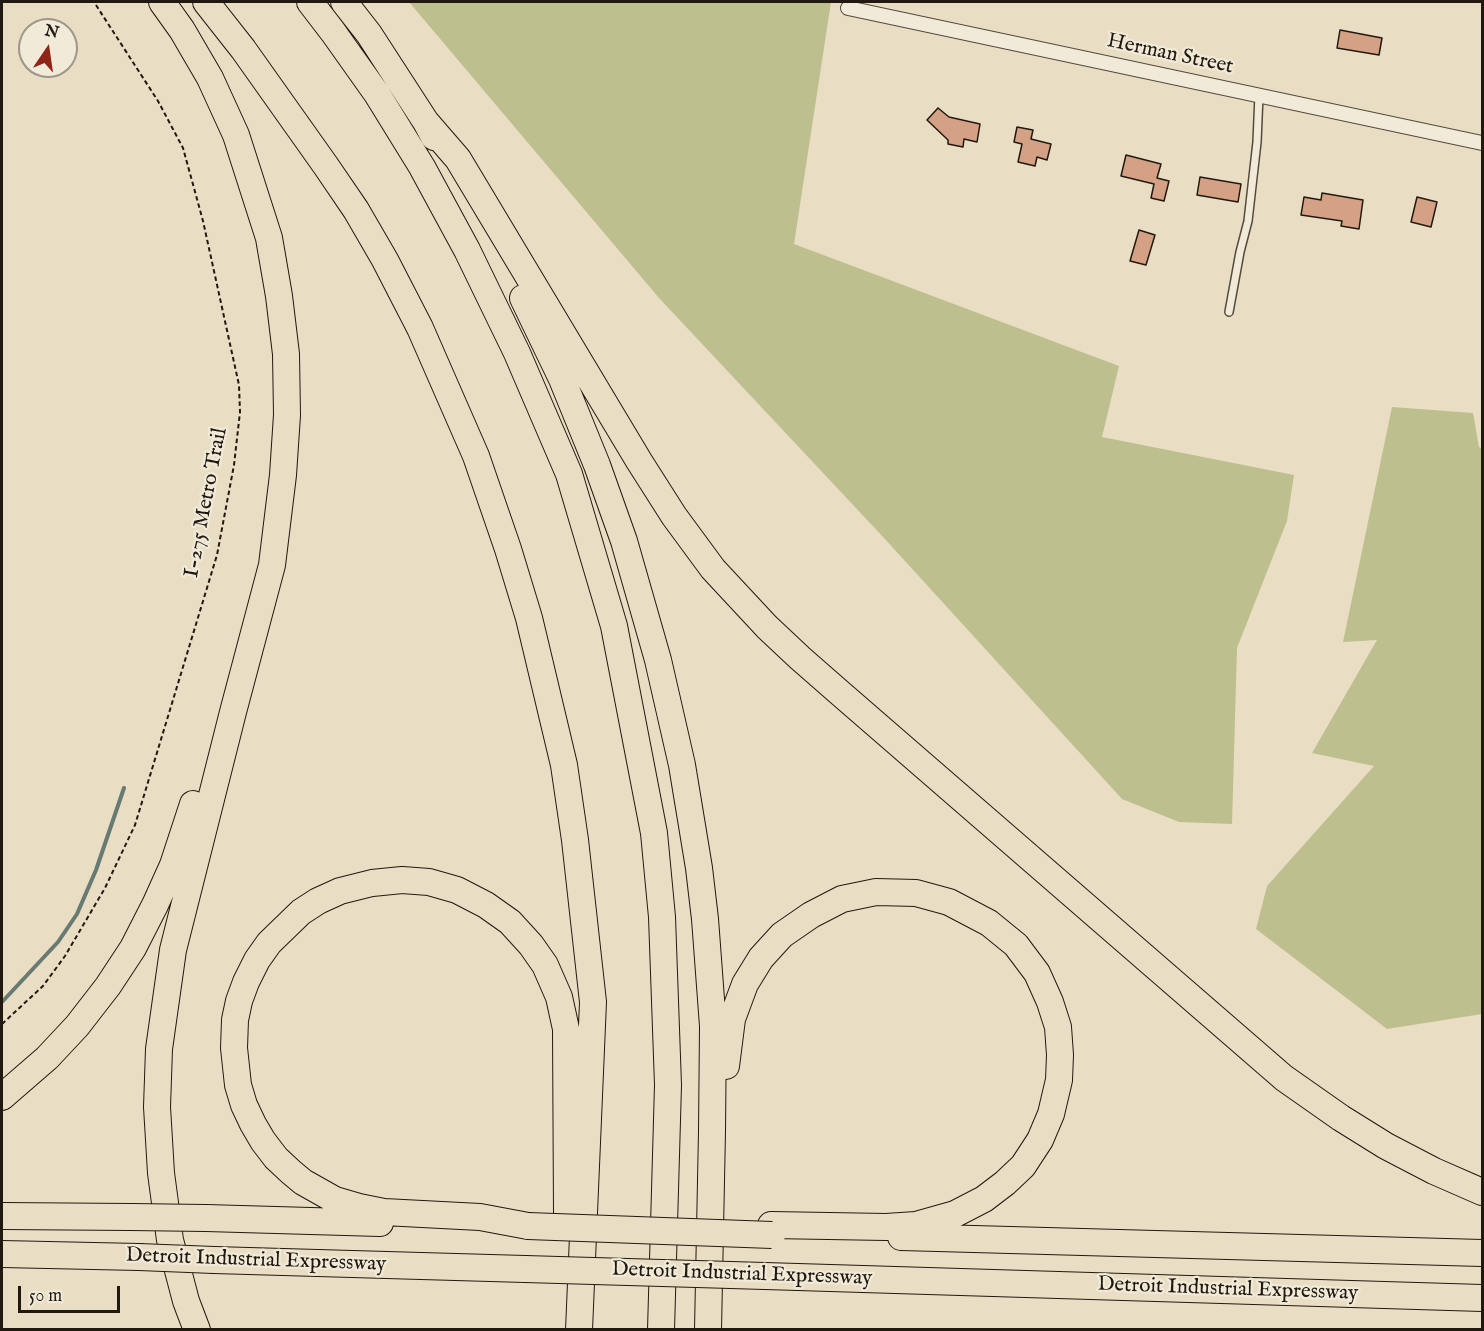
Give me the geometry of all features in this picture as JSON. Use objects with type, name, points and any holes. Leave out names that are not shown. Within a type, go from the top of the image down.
[{"type":"highway","points":[[162,2],[182,30],[210,78],[236,135],[269,238],[286,354],[283,475],[272,565],[173,950],[159,1050],[157,1107],[161,1173],[170,1240],[186,1301],[197,1329]]},
{"type":"highway","points":[[206,2],[243,49],[326,166],[356,210],[390,269],[420,328],[476,456],[529,618],[564,765],[581,886],[593,1002],[579,1329]]},
{"type":"highway","points":[[310,2],[376,94],[422,167],[467,250],[522,364],[568,474],[614,626],[654,833],[663,917],[668,1085],[661,1329]]},
{"type":"highway","points":[[344,2],[369,34],[426,122],[531,313],[562,379],[597,465],[624,541],[665,689],[682,765],[699,868],[712,1014],[708,1329]]},
{"type":"highway","points":[[426,122],[458,159],[674,516],[713,569],[767,627],[848,700],[1284,1077],[1341,1118],[1386,1146],[1434,1171],[1482,1192]]},
{"type":"highway","points":[[2,1097],[47,1058],[77,1026],[127,957],[155,905],[189,820],[277,519]]},
{"type":"highway","points":[[528,1226],[480,1217],[384,1212],[359,1208],[335,1200],[303,1182],[276,1158],[263,1141],[244,1105],[238,1086],[234,1048],[235,1020],[239,1001],[257,960],[269,943],[301,912],[340,891],[372,883],[402,880],[429,882],[457,890],[486,905],[510,922],[531,945],[545,965],[559,997],[566,1029],[567,1235],[581,1257]]},
{"type":"highway","points":[[2,1216],[206,1218],[688,1232],[771,1230],[886,1227],[916,1225],[955,1214],[984,1199],[1023,1166],[1040,1140],[1052,1114],[1059,1080],[1058,1027],[1050,1002],[1037,973],[1016,945],[990,923],[949,902],[916,893],[876,892],[842,899],[811,915],[782,935],[761,958],[745,984],[732,1019],[726,1066],[719,1213],[709,1297]]},
{"type":"highway","points":[[771,1230],[1482,1253]]},
{"type":"highway","name":"Detroit Industrial Expressway","points":[[2,1254],[1482,1298]]},
{"type":"street","name":"Herman Street","points":[[848,8],[1482,142]]},
{"type":"lane","points":[[1229,312],[1248,221],[1259,95]]},
{"type":"path","name":"I-275 Metro Trail","points":[[2,1024],[43,986],[66,956],[105,888],[135,825],[217,555],[234,465],[240,411],[238,385],[203,221],[183,148],[158,101],[94,2]]},
{"type":"green space","points":[[409,2],[831,2],[794,244],[1119,366],[1102,437],[1294,475],[1287,521],[1237,648],[1232,824],[1179,822],[1122,799],[884,538],[659,298]]},
{"type":"green space","points":[[1392,407],[1473,413],[1479,447],[1482,449],[1482,1014],[1387,1029],[1256,929],[1267,886],[1374,766],[1312,753],[1377,640],[1343,642]]},
{"type":"building","points":[[1340,30],[1382,38],[1379,55],[1337,48]]},
{"type":"building","points":[[938,108],[949,117],[980,124],[977,142],[964,139],[963,147],[948,144],[948,140],[927,120]]},
{"type":"building","points":[[1017,127],[1033,130],[1031,139],[1051,144],[1047,160],[1037,157],[1035,166],[1018,162],[1022,144],[1014,142]]},
{"type":"building","points":[[1126,155],[1161,164],[1157,178],[1169,181],[1164,201],[1151,198],[1154,184],[1121,176]]},
{"type":"building","points":[[1200,177],[1241,184],[1238,202],[1197,195]]},
{"type":"building","points":[[1322,193],[1363,200],[1359,229],[1341,226],[1342,221],[1301,215],[1304,197],[1321,200]]},
{"type":"building","points":[[1417,197],[1437,202],[1431,227],[1411,222]]},
{"type":"building","points":[[1139,230],[1155,235],[1146,265],[1130,261]]},
{"type":"waterway","points":[[2,1002],[58,942],[77,914],[96,870],[124,788]]}]
